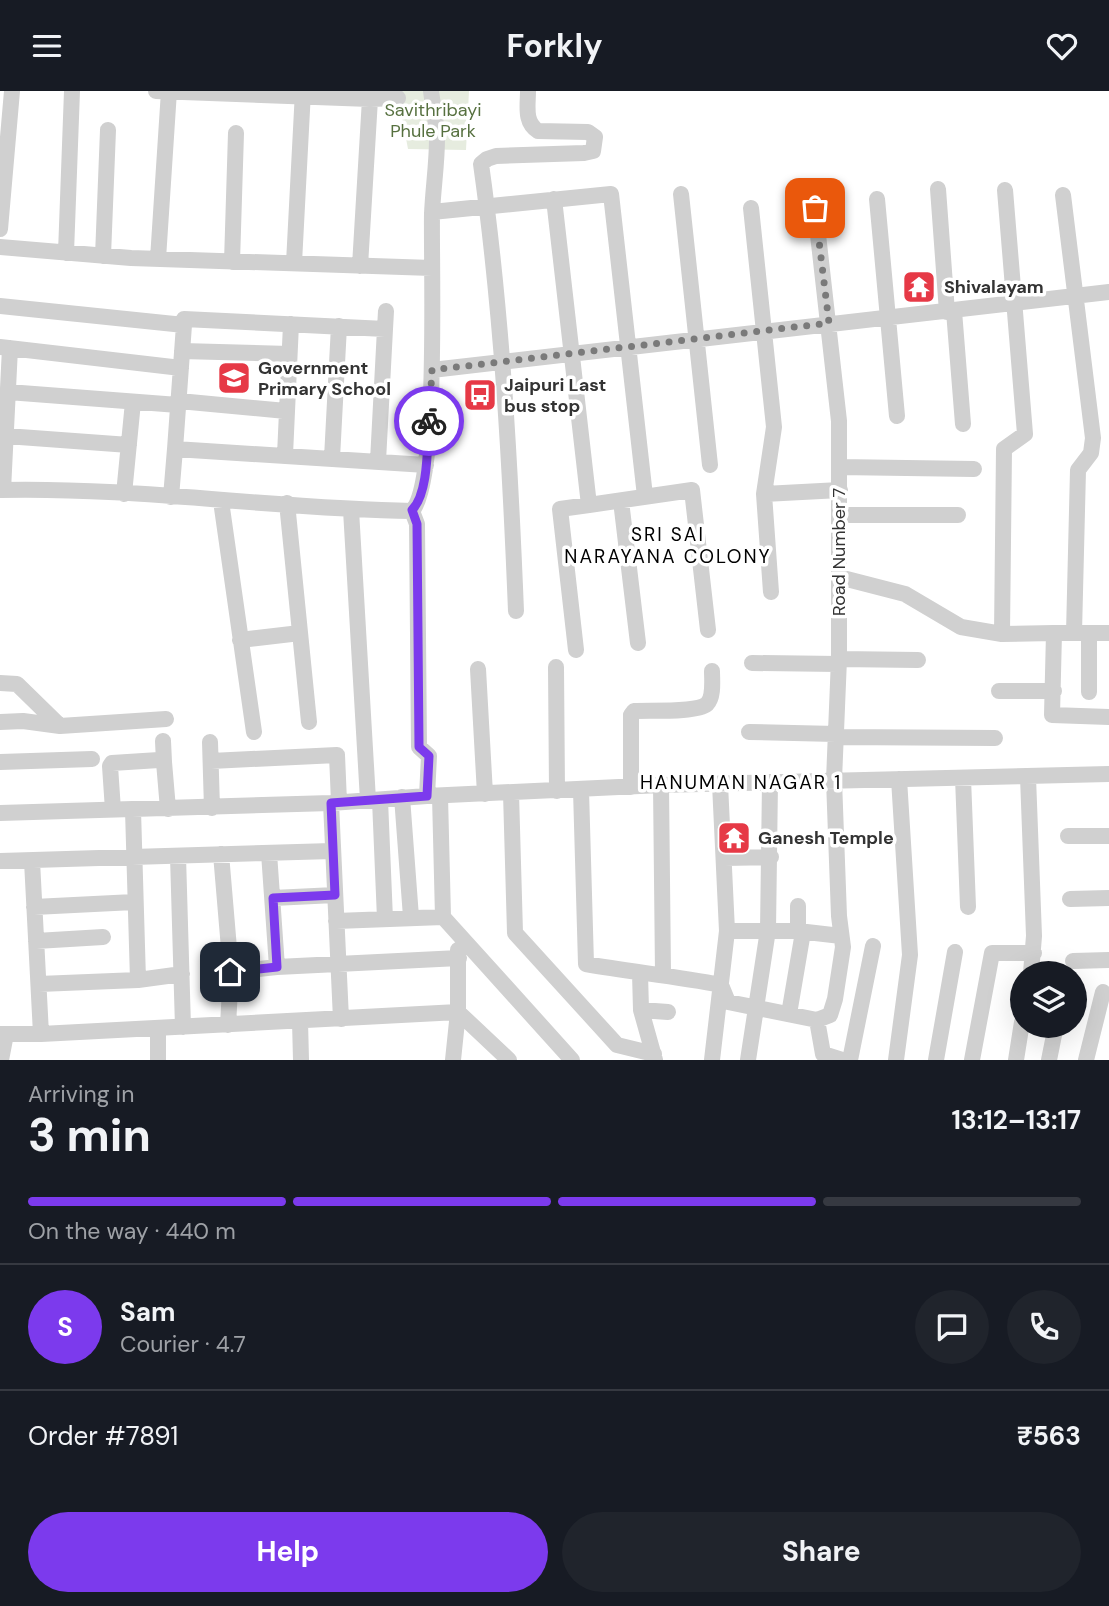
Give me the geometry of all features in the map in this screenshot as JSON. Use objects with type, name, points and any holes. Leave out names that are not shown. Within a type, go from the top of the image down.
[{"type":"street","points":[[0,229],[12,91]]},
{"type":"street","points":[[66,253],[72,91]]},
{"type":"street","points":[[156,91],[398,98]]},
{"type":"street","points":[[158,259],[169,91]]},
{"type":"street","points":[[289,354],[181,359],[5,347],[8,391],[1,490],[286,503],[351,510],[412,510],[419,504],[426,465],[432,370],[432,212],[438,138],[431,91]]},
{"type":"street","points":[[516,611],[503,362],[495,261],[481,165],[496,156],[593,151],[595,137],[588,132],[538,131],[531,127],[527,91]]},
{"type":"street","points":[[294,263],[303,94]]},
{"type":"street","points":[[360,266],[370,99]]},
{"type":"street","points":[[103,256],[108,130]]},
{"type":"street","points":[[232,262],[236,133]]},
{"type":"street","points":[[938,189],[963,424]]},
{"type":"street","points":[[1002,634],[1004,449],[1026,434],[1005,190]]},
{"type":"street","points":[[432,212],[611,194],[645,496]]},
{"type":"street","points":[[681,194],[710,465]]},
{"type":"street","points":[[1063,195],[1093,438],[1091,453],[1079,470],[1081,633],[1088,692]]},
{"type":"street","points":[[554,199],[589,505]]},
{"type":"street","points":[[877,199],[897,416]]},
{"type":"street","points":[[751,208],[774,427],[764,494],[771,592]]},
{"type":"street","name":"Road Number 7","points":[[815,208],[839,421],[839,662],[834,781],[843,947],[830,1015],[817,1020]]},
{"type":"street","points":[[0,247],[158,259],[432,268]]},
{"type":"street","points":[[432,370],[1109,292]]},
{"type":"street","points":[[0,306],[184,325]]},
{"type":"street","points":[[378,461],[386,311]]},
{"type":"street","points":[[171,497],[184,319],[385,329]]},
{"type":"street","points":[[285,454],[291,324]]},
{"type":"street","points":[[332,458],[339,326]]},
{"type":"street","points":[[8,391],[286,411]]},
{"type":"street","points":[[124,494],[133,402]]},
{"type":"street","points":[[6,436],[129,445]]},
{"type":"street","points":[[174,449],[426,465]]},
{"type":"street","points":[[1091,453],[1109,454]]},
{"type":"street","points":[[839,467],[974,469]]},
{"type":"street","points":[[576,650],[560,509],[645,496],[692,490],[708,631]]},
{"type":"street","points":[[764,494],[839,491]]},
{"type":"street","points":[[221,501],[254,732]]},
{"type":"street","points":[[621,501],[638,643]]},
{"type":"street","points":[[286,503],[309,722]]},
{"type":"street","points":[[351,510],[394,877]]},
{"type":"street","points":[[412,510],[417,524],[418,739],[419,747],[429,756],[443,917],[572,1060]]},
{"type":"street","points":[[840,515],[958,515]]},
{"type":"street","points":[[839,577],[905,594],[961,627],[1002,634],[1109,633]]},
{"type":"street","points":[[240,640],[300,633]]},
{"type":"street","points":[[1054,633],[1052,715],[1109,717]]},
{"type":"street","points":[[752,663],[918,660]]},
{"type":"street","points":[[556,667],[557,791]]},
{"type":"street","points":[[478,669],[485,794]]},
{"type":"street","points":[[631,787],[631,715],[634,711],[697,708],[706,704],[711,697],[712,671]]},
{"type":"street","points":[[0,683],[17,684],[60,726]]},
{"type":"street","points":[[999,691],[1054,691]]},
{"type":"street","points":[[0,722],[23,721],[60,726],[166,719]]},
{"type":"street","points":[[749,732],[995,738]]},
{"type":"street","points":[[163,741],[168,809]]},
{"type":"street","points":[[210,742],[212,808]]},
{"type":"street","points":[[211,761],[337,755],[332,851],[341,1019]]},
{"type":"street","points":[[0,762],[92,759]]},
{"type":"street","points":[[113,810],[112,763],[164,762]]},
{"type":"street","points":[[0,813],[212,808],[661,785],[1109,774]]},
{"type":"street","points":[[1028,777],[1033,961]]},
{"type":"street","points":[[963,778],[968,907]]},
{"type":"street","points":[[896,1060],[910,955],[899,779]]},
{"type":"street","points":[[748,1060],[768,930],[770,782]]},
{"type":"street","points":[[712,1060],[727,931],[720,784]]},
{"type":"street","points":[[661,785],[663,974]]},
{"type":"street","points":[[581,790],[586,964],[721,985]]},
{"type":"street","points":[[511,793],[515,933],[617,1045],[655,1057]]},
{"type":"street","points":[[385,799],[411,918]]},
{"type":"street","points":[[385,799],[385,919]]},
{"type":"street","points":[[133,810],[138,980]]},
{"type":"street","points":[[1068,836],[1109,836]]},
{"type":"street","points":[[0,861],[332,851]]},
{"type":"street","points":[[269,853],[277,967]]},
{"type":"street","points":[[221,854],[230,972],[228,1025]]},
{"type":"street","points":[[178,856],[183,1027]]},
{"type":"street","points":[[724,858],[771,857]]},
{"type":"street","points":[[33,861],[41,1034]]},
{"type":"street","points":[[273,898],[335,895]]},
{"type":"street","points":[[1070,899],[1109,898]]},
{"type":"street","points":[[34,907],[134,902]]},
{"type":"street","points":[[789,1014],[801,931],[798,906]]},
{"type":"street","points":[[336,921],[443,917]]},
{"type":"street","points":[[727,931],[801,931],[841,936]]},
{"type":"street","points":[[453,1060],[458,1012],[458,934]]},
{"type":"street","points":[[36,941],[103,937]]},
{"type":"street","points":[[850,1060],[873,946]]},
{"type":"street","points":[[936,1060],[955,952]]},
{"type":"street","points":[[972,1060],[992,953],[1034,953]]},
{"type":"street","points":[[230,972],[277,967],[459,958]]},
{"type":"street","points":[[1073,961],[1109,960]]},
{"type":"street","points":[[39,984],[138,980],[182,974]]},
{"type":"street","points":[[640,974],[641,1010],[655,1057]]},
{"type":"street","points":[[721,985],[728,1002],[817,1020],[820,1057],[842,1060]]},
{"type":"street","points":[[1086,1060],[1103,992]]},
{"type":"street","points":[[641,1010],[668,1012]]},
{"type":"street","points":[[1,1060],[3,1034],[458,1012]]},
{"type":"street","points":[[458,1012],[492,1053],[509,1060]]},
{"type":"street","points":[[300,1021],[301,1060]]},
{"type":"street","points":[[158,1028],[158,1060]]},
{"type":"street","points":[[1016,1060],[1019,1038]]},
{"type":"street","points":[[1049,1060],[1053,1038]]},
{"type":"green space","name":"Savithribayi Phule Park","points":[[397,91],[469,91],[466,150],[408,149]]},
{"type":"way so far","points":[[429,421],[432,370],[829,323],[815,208]]},
{"type":"place","name":"Shivalayam","points":[[919,287]]},
{"type":"place","name":"Government Primary School","points":[[234,378]]},
{"type":"place","name":"Jaipuri Last bus stop","points":[[480,395]]},
{"type":"place","name":"Ganesh Temple","points":[[734,838]]},
{"type":"district","name":"SRI SAI NARAYANA COLONY","points":[[668,545]]},
{"type":"district","name":"HANUMAN NAGAR 1","points":[[741,782]]},
{"type":"route","points":[[230,972],[277,967],[273,898],[335,895],[331,803],[427,796],[429,756],[419,747],[418,730],[417,524],[412,510],[419,504],[425,474],[429,421]]}]
